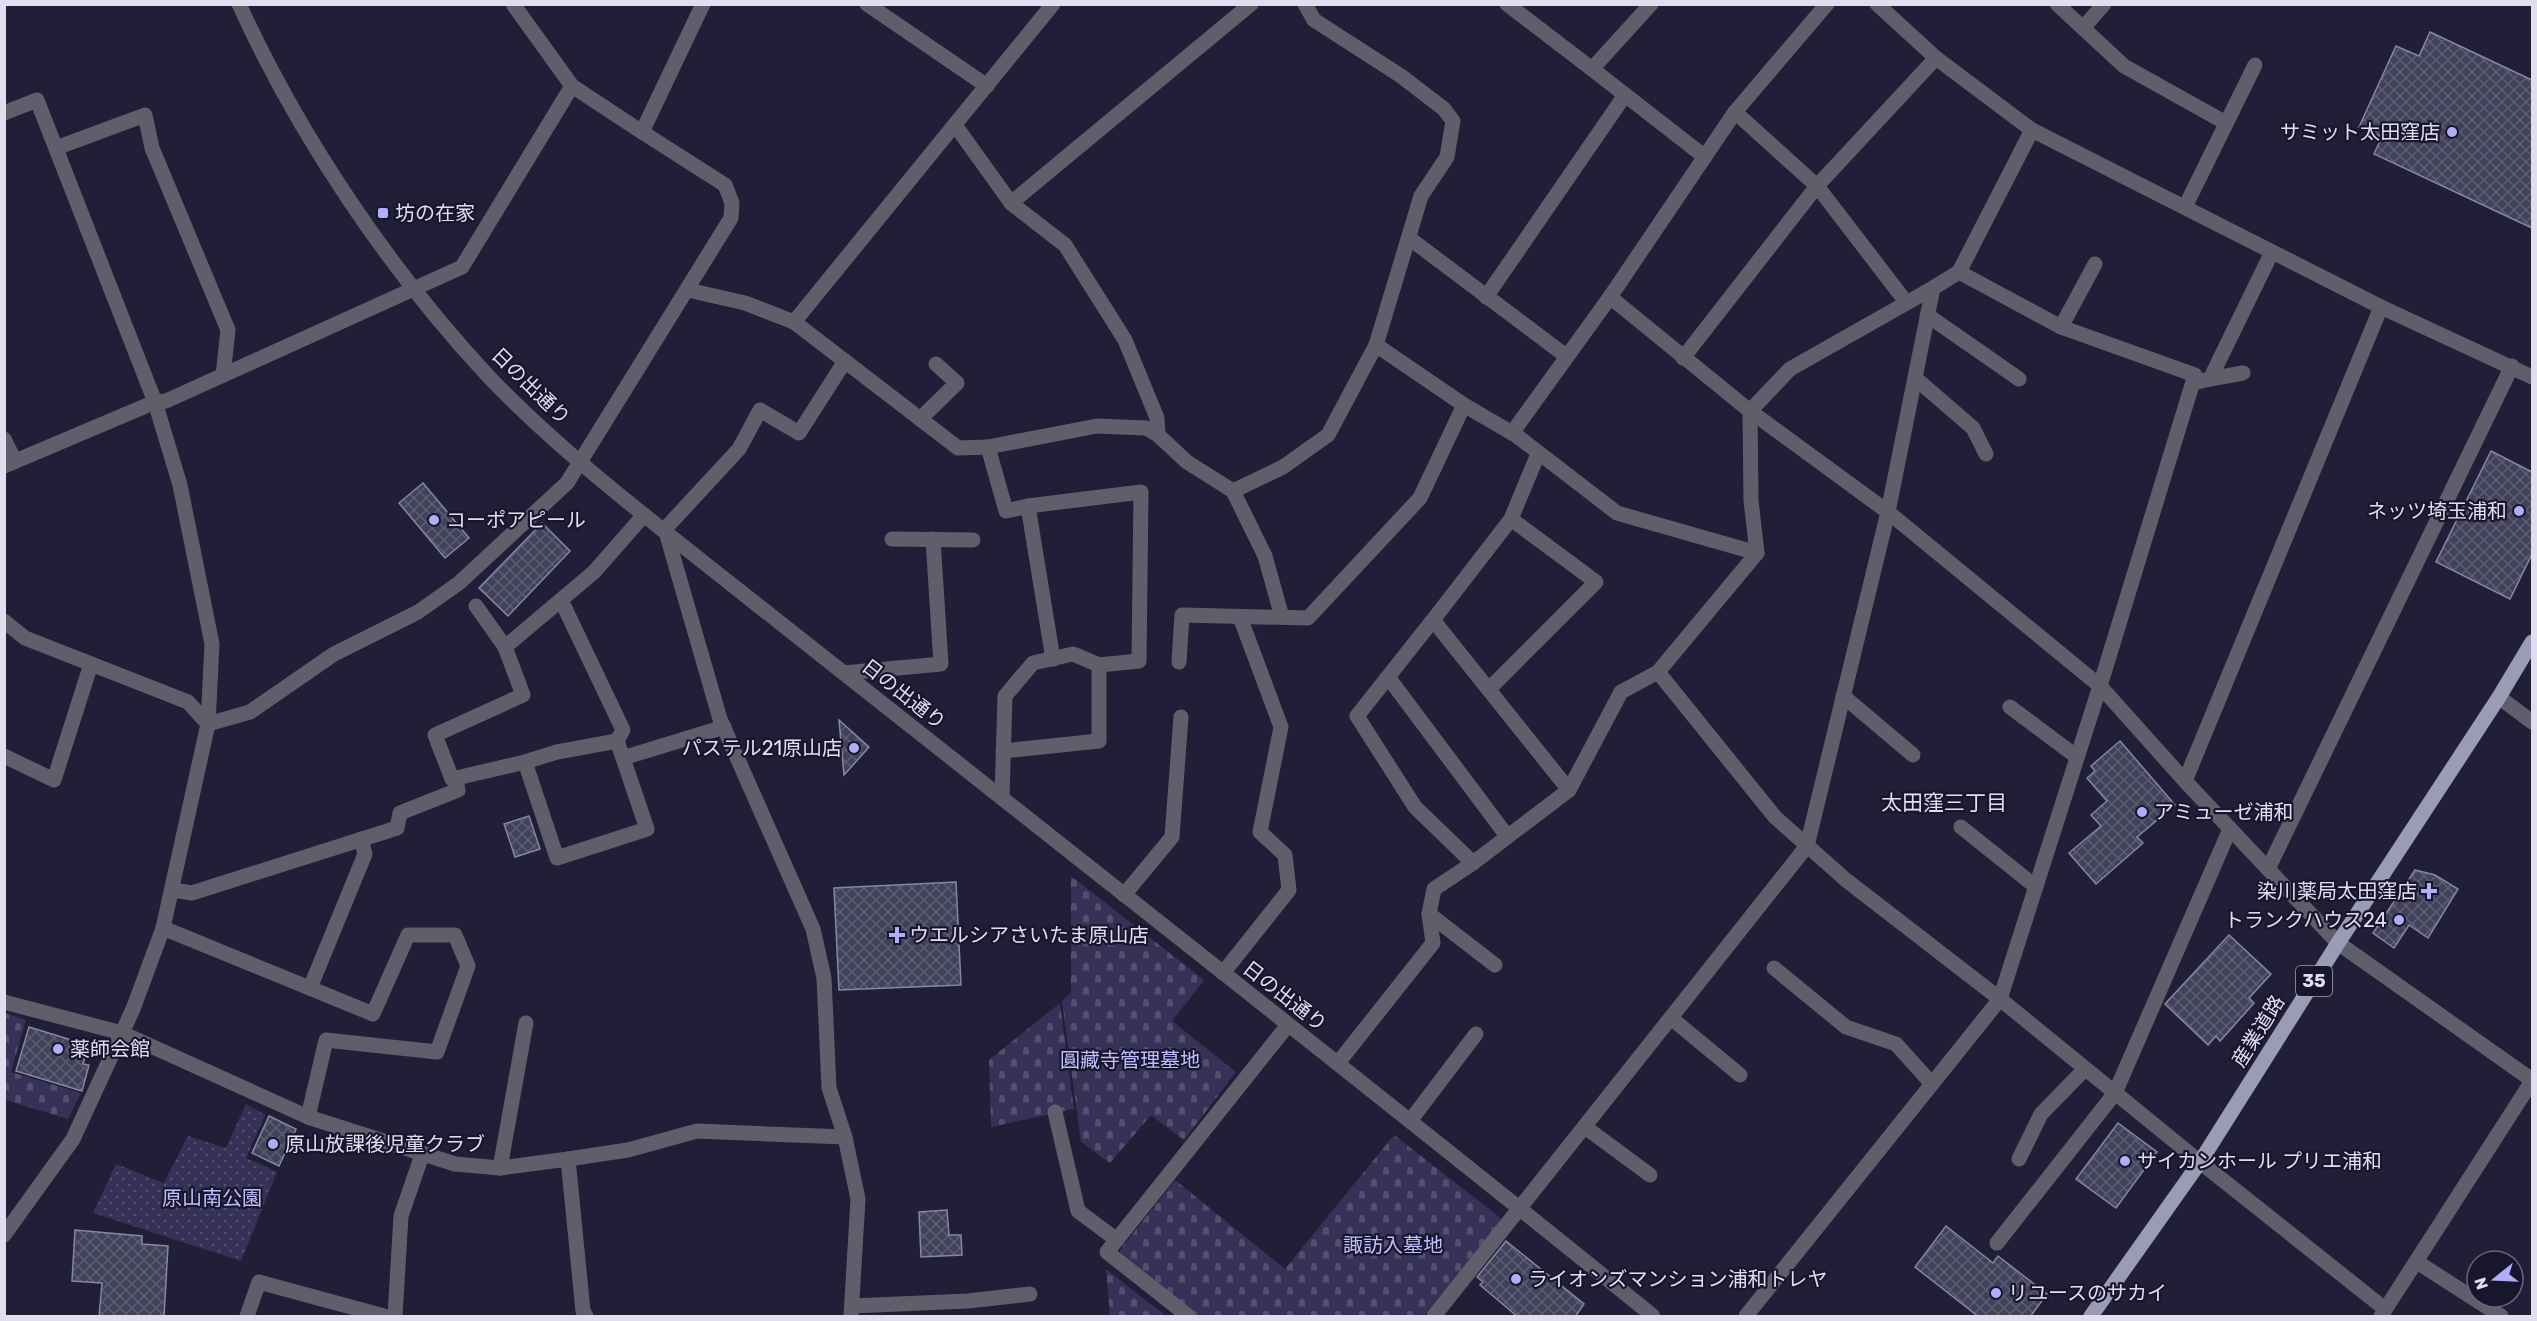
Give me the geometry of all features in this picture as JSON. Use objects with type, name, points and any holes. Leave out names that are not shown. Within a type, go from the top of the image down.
[{"type":"main road","name":"産業道路","points":[[2091,1317],[2200,1162],[2337,943],[2499,697],[2532,642]]},
{"type":"street","name":"日の出通り","points":[[239,4],[256,42],[296,114],[343,188],[416,289],[451,334],[491,379],[580,462],[843,673],[1338,1063],[1653,1317]]},
{"type":"street","points":[[208,724],[250,712],[333,654],[426,606],[459,583],[558,490],[580,462],[731,219],[732,203],[725,185],[572,86],[513,4]]},
{"type":"street","points":[[642,132],[703,4]]},
{"type":"street","points":[[867,4],[987,86]]},
{"type":"street","points":[[794,322],[1053,4]]},
{"type":"street","points":[[1011,203],[1251,4]]},
{"type":"street","points":[[1233,491],[1283,467],[1328,435],[1376,345],[1421,196],[1447,157],[1453,121],[1444,109],[1401,76],[1314,20],[1305,4]]},
{"type":"street","points":[[1507,4],[1705,157]]},
{"type":"street","points":[[1592,69],[1651,4]]},
{"type":"street","points":[[1512,433],[1610,297],[1735,112],[1827,4]]},
{"type":"street","points":[[1877,4],[1936,58],[2032,130],[2381,307],[2532,377]]},
{"type":"street","points":[[2057,4],[2124,66],[2226,123]]},
{"type":"street","points":[[2083,28],[2104,4]]},
{"type":"street","points":[[1683,358],[1817,186],[1936,58]]},
{"type":"street","points":[[2185,207],[2255,65]]},
{"type":"street","points":[[4,439],[10,464],[155,402],[166,401],[462,267],[572,86]]},
{"type":"street","points":[[1486,297],[1625,95]]},
{"type":"street","points":[[4,113],[37,100],[56,148],[155,402],[180,485],[199,568],[212,644],[208,724],[164,928],[122,1033],[73,1139],[4,1235]]},
{"type":"street","points":[[1735,112],[1817,186],[1906,302]]},
{"type":"street","points":[[56,148],[145,115],[152,148],[228,330],[223,375]]},
{"type":"street","points":[[955,125],[1011,203],[1065,245],[1125,340],[1156,418],[1158,435]]},
{"type":"street","points":[[1338,1063],[1432,943],[1429,914],[1434,890],[1569,790],[1621,692],[1658,672],[1757,553],[1750,500],[1750,411],[1790,369],[1959,272],[2032,130]]},
{"type":"street","points":[[1408,238],[1566,356]]},
{"type":"street","points":[[2210,379],[2271,252]]},
{"type":"street","points":[[2061,327],[2095,264]]},
{"type":"street","points":[[1746,1317],[2000,999],[2100,686],[2195,375],[2061,327],[1959,272]]},
{"type":"street","points":[[1434,1317],[1807,846],[1888,512],[1933,288]]},
{"type":"street","points":[[688,290],[745,303],[794,322],[958,448],[988,447],[1097,426],[1146,428],[1158,435],[1187,462],[1233,491],[1265,556],[1282,618]]},
{"type":"street","points":[[1610,297],[1750,411],[1888,512],[2100,686],[2185,781],[2337,943],[2532,1080],[2383,1313],[2000,999],[1846,880],[1807,846],[1775,817],[1658,672]]},
{"type":"street","points":[[2185,781],[2381,307]]},
{"type":"street","points":[[1928,315],[2019,379]]},
{"type":"street","points":[[1376,345],[1464,405],[1512,433],[1617,513],[1757,553]]},
{"type":"street","points":[[845,361],[799,433],[760,410],[739,449],[665,531],[724,727],[813,929],[824,978],[829,1088],[845,1137],[858,1198],[852,1311],[1030,1294]]},
{"type":"street","points":[[920,419],[957,382],[936,364]]},
{"type":"street","points":[[2268,869],[2512,366]]},
{"type":"street","points":[[2193,383],[2243,373]]},
{"type":"street","points":[[1915,378],[1973,428],[1986,454]]},
{"type":"street","points":[[1179,662],[1182,615],[1308,618],[1420,498],[1464,405]]},
{"type":"street","points":[[988,447],[1006,511],[1028,506],[1142,492],[1140,662],[1099,665],[1073,654],[1033,663],[1005,696],[1002,798]]},
{"type":"street","points":[[1473,863],[1415,807],[1357,716],[1511,519],[1538,454]]},
{"type":"street","points":[[1028,506],[1053,658]]},
{"type":"street","points":[[505,647],[594,572],[644,515]]},
{"type":"street","points":[[1489,689],[1596,582],[1511,519]]},
{"type":"street","points":[[892,539],[973,540]]},
{"type":"street","points":[[843,673],[941,664],[933,540]]},
{"type":"street","points":[[525,762],[557,858],[647,829],[617,741],[623,730],[561,600]]},
{"type":"street","points":[[476,606],[505,647],[523,694],[435,735],[452,779],[557,752],[617,741]]},
{"type":"street","points":[[1223,973],[1289,890],[1285,855],[1260,832],[1281,727],[1240,616]]},
{"type":"street","points":[[1434,620],[1569,790]]},
{"type":"street","points":[[4,621],[25,638],[188,702],[208,724]]},
{"type":"street","points":[[4,756],[54,780],[91,664]]},
{"type":"street","points":[[1003,751],[1099,741],[1099,665]]},
{"type":"street","points":[[1388,677],[1507,836]]},
{"type":"street","points":[[1843,696],[1913,755]]},
{"type":"street","points":[[2499,697],[2532,722]]},
{"type":"street","points":[[2010,707],[2077,757]]},
{"type":"street","points":[[1124,894],[1172,837],[1181,717]]},
{"type":"street","points":[[623,758],[724,727]]},
{"type":"street","points":[[173,890],[192,893],[397,828],[400,813],[458,790],[456,779]]},
{"type":"street","points":[[1961,827],[2036,887]]},
{"type":"street","points":[[1997,1243],[2115,1093],[2230,829]]},
{"type":"street","points":[[310,988],[365,854],[361,839]]},
{"type":"street","points":[[1429,914],[1495,964]]},
{"type":"street","points":[[164,928],[373,1014],[408,935],[455,935],[468,966],[437,1052],[326,1040],[308,1116]]},
{"type":"street","points":[[1774,968],[1846,1027],[1896,1044],[1932,1084]]},
{"type":"street","points":[[4,1002],[122,1033],[308,1116],[454,1164],[500,1168],[568,1159],[628,1150],[696,1131],[845,1137]]},
{"type":"street","points":[[1671,1018],[1740,1075]]},
{"type":"street","points":[[500,1168],[526,1023]]},
{"type":"street","points":[[1188,1317],[1107,1252],[1288,1025]]},
{"type":"street","points":[[1410,1121],[1476,1034]]},
{"type":"street","points":[[2019,1159],[2041,1114],[2085,1069]]},
{"type":"street","points":[[1055,1112],[1078,1210],[1117,1240]]},
{"type":"street","points":[[1585,1126],[1650,1175]]},
{"type":"street","points":[[394,1317],[401,1216],[422,1155]]},
{"type":"street","points":[[568,1159],[583,1311],[586,1317]]},
{"type":"street","points":[[2417,1262],[2501,1317]]},
{"type":"street","points":[[247,1317],[259,1282],[384,1317]]},
{"type":"green space","name":"圓藏寺管理墓地","points":[[1071,876],[1204,980],[1172,1021],[1236,1072],[1184,1140],[1151,1115],[1110,1163],[1081,1142],[1062,1001],[1071,993]]},
{"type":"green space","points":[[1060,1003],[1074,1109],[991,1127],[989,1060]]},
{"type":"green space","points":[[5,1013],[26,1020],[11,1072],[81,1093],[68,1119],[5,1100]]},
{"type":"green space","name":"原山南公園","points":[[246,1104],[265,1115],[246,1158],[277,1172],[241,1261],[93,1213],[116,1164],[164,1183],[188,1136],[226,1148]]},
{"type":"green space","name":"諏訪入墓地","points":[[1394,1135],[1502,1219],[1424,1316],[1196,1316],[1121,1256],[1120,1250],[1175,1180],[1285,1269]]},
{"type":"green space","points":[[1106,1269],[1166,1316],[1110,1316]]},
{"type":"building","name":"サミット太田窪店","points":[[2430,32],[2532,80],[2532,228],[2374,154],[2382,137],[2359,127],[2396,46],[2419,56]]},
{"type":"building","points":[[2491,451],[2532,472],[2532,554],[2510,599],[2436,562]]},
{"type":"building","name":"コーポアピール","points":[[423,483],[469,538],[445,558],[399,503]]},
{"type":"building","points":[[542,523],[570,551],[508,616],[479,588]]},
{"type":"building","points":[[839,720],[869,747],[844,775]]},
{"type":"building","name":"アミューゼ浦和","points":[[2120,741],[2175,805],[2137,837],[2143,843],[2096,884],[2069,853],[2101,826],[2091,815],[2107,801],[2087,778],[2095,771],[2091,766]]},
{"type":"building","points":[[529,816],[540,849],[515,857],[504,824]]},
{"type":"building","points":[[2415,870],[2435,875],[2458,889],[2428,938],[2409,925],[2394,948],[2373,933]]},
{"type":"building","points":[[956,882],[961,985],[839,990],[834,888]]},
{"type":"building","points":[[2229,935],[2271,974],[2249,998],[2254,1003],[2220,1041],[2216,1036],[2208,1045],[2165,1004]]},
{"type":"building","points":[[29,1027],[88,1045],[83,1064],[89,1065],[82,1091],[16,1071]]},
{"type":"building","points":[[269,1116],[296,1129],[279,1166],[252,1153]]},
{"type":"building","points":[[2118,1123],[2157,1152],[2116,1208],[2076,1179]]},
{"type":"building","points":[[947,1210],[949,1235],[961,1235],[962,1255],[921,1257],[919,1212]]},
{"type":"building","points":[[1946,1226],[1993,1263],[1998,1256],[2047,1294],[2030,1317],[1979,1317],[1915,1267]]},
{"type":"building","points":[[75,1230],[142,1236],[142,1244],[168,1246],[164,1317],[99,1317],[102,1283],[72,1281]]},
{"type":"building","name":"ライオンズマンション浦和トレヤ","points":[[1506,1241],[1584,1304],[1575,1317],[1518,1317],[1480,1285],[1483,1282],[1477,1277]]},
{"type":"place","name":"サミット太田窪店","points":[[2452,132]]},
{"type":"place","name":"坊の在家","points":[[383,213]]},
{"type":"place","name":"ネッツ埼玉浦和","points":[[2519,511]]},
{"type":"place","name":"コーポアピール","points":[[434,520]]},
{"type":"place","name":"パステル21原山店","points":[[854,748]]},
{"type":"place","name":"アミューゼ浦和","points":[[2142,812]]},
{"type":"place","name":"染川薬局太田窪店","points":[[2429,891]]},
{"type":"place","name":"トランクハウス24","points":[[2399,920]]},
{"type":"place","name":"ウエルシアさいたま原山店","points":[[897,935]]},
{"type":"place","name":"薬師会館","points":[[58,1049]]},
{"type":"place","name":"原山放課後児童クラブ","points":[[273,1144]]},
{"type":"place","name":"サイカンホール プリエ浦和","points":[[2125,1161]]},
{"type":"place","name":"ライオンズマンション浦和トレヤ","points":[[1516,1279]]},
{"type":"place","name":"リユースのサカイ","points":[[1996,1293]]},
{"type":"district","name":"太田窪三丁目","points":[[1944,802]]}]
